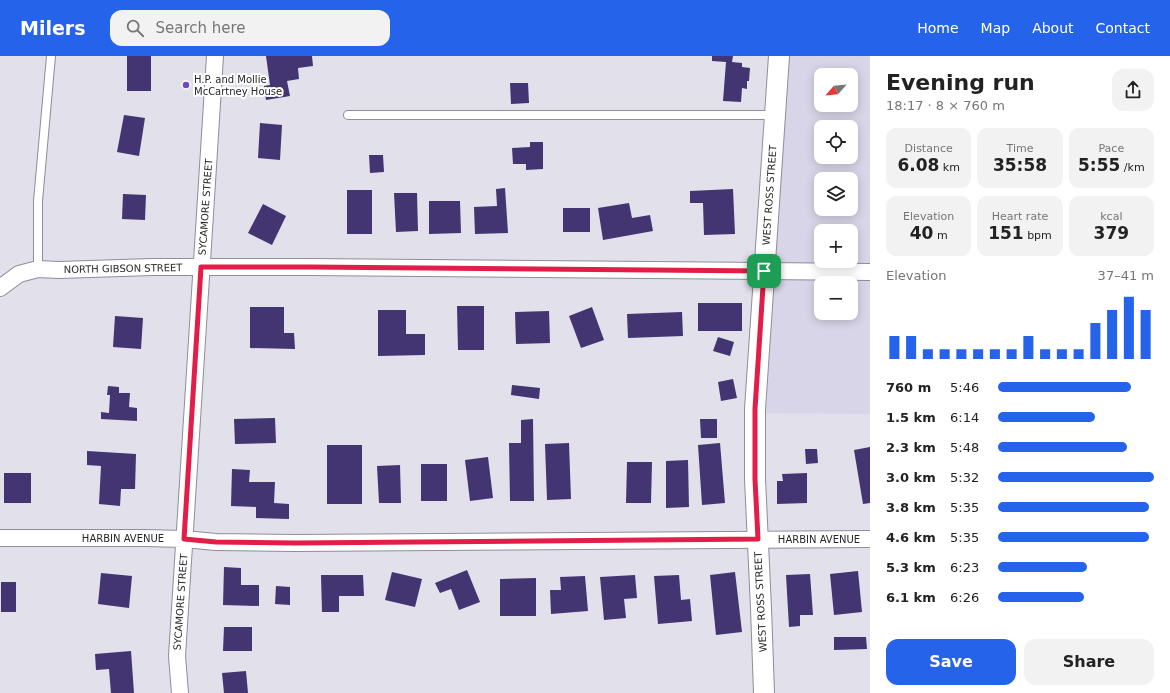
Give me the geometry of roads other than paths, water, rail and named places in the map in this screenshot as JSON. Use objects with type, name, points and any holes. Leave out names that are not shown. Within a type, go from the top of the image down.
[{"type":"street","name":"SYCAMORE STREET","points":[[180,693],[177,656],[215,56]]},
{"type":"street","name":"WEST ROSS STREET","points":[[764,693],[755,479],[755,409],[779,56]]},
{"type":"street","name":"NORTH GIBSON STREET","points":[[31,270],[152,267],[317,267],[870,272]]},
{"type":"street","points":[[0,288],[19,274],[31,270]]},
{"type":"street","name":"HARBIN AVENUE","points":[[0,538],[145,538],[216,542],[289,543],[870,539]]},
{"type":"lane","points":[[31,270],[51,56]]},
{"type":"lane","points":[[348,115],[775,114]]},
{"type":"place","name":"H.P. and Mollie McCartney House","points":[[186,85]]}]
